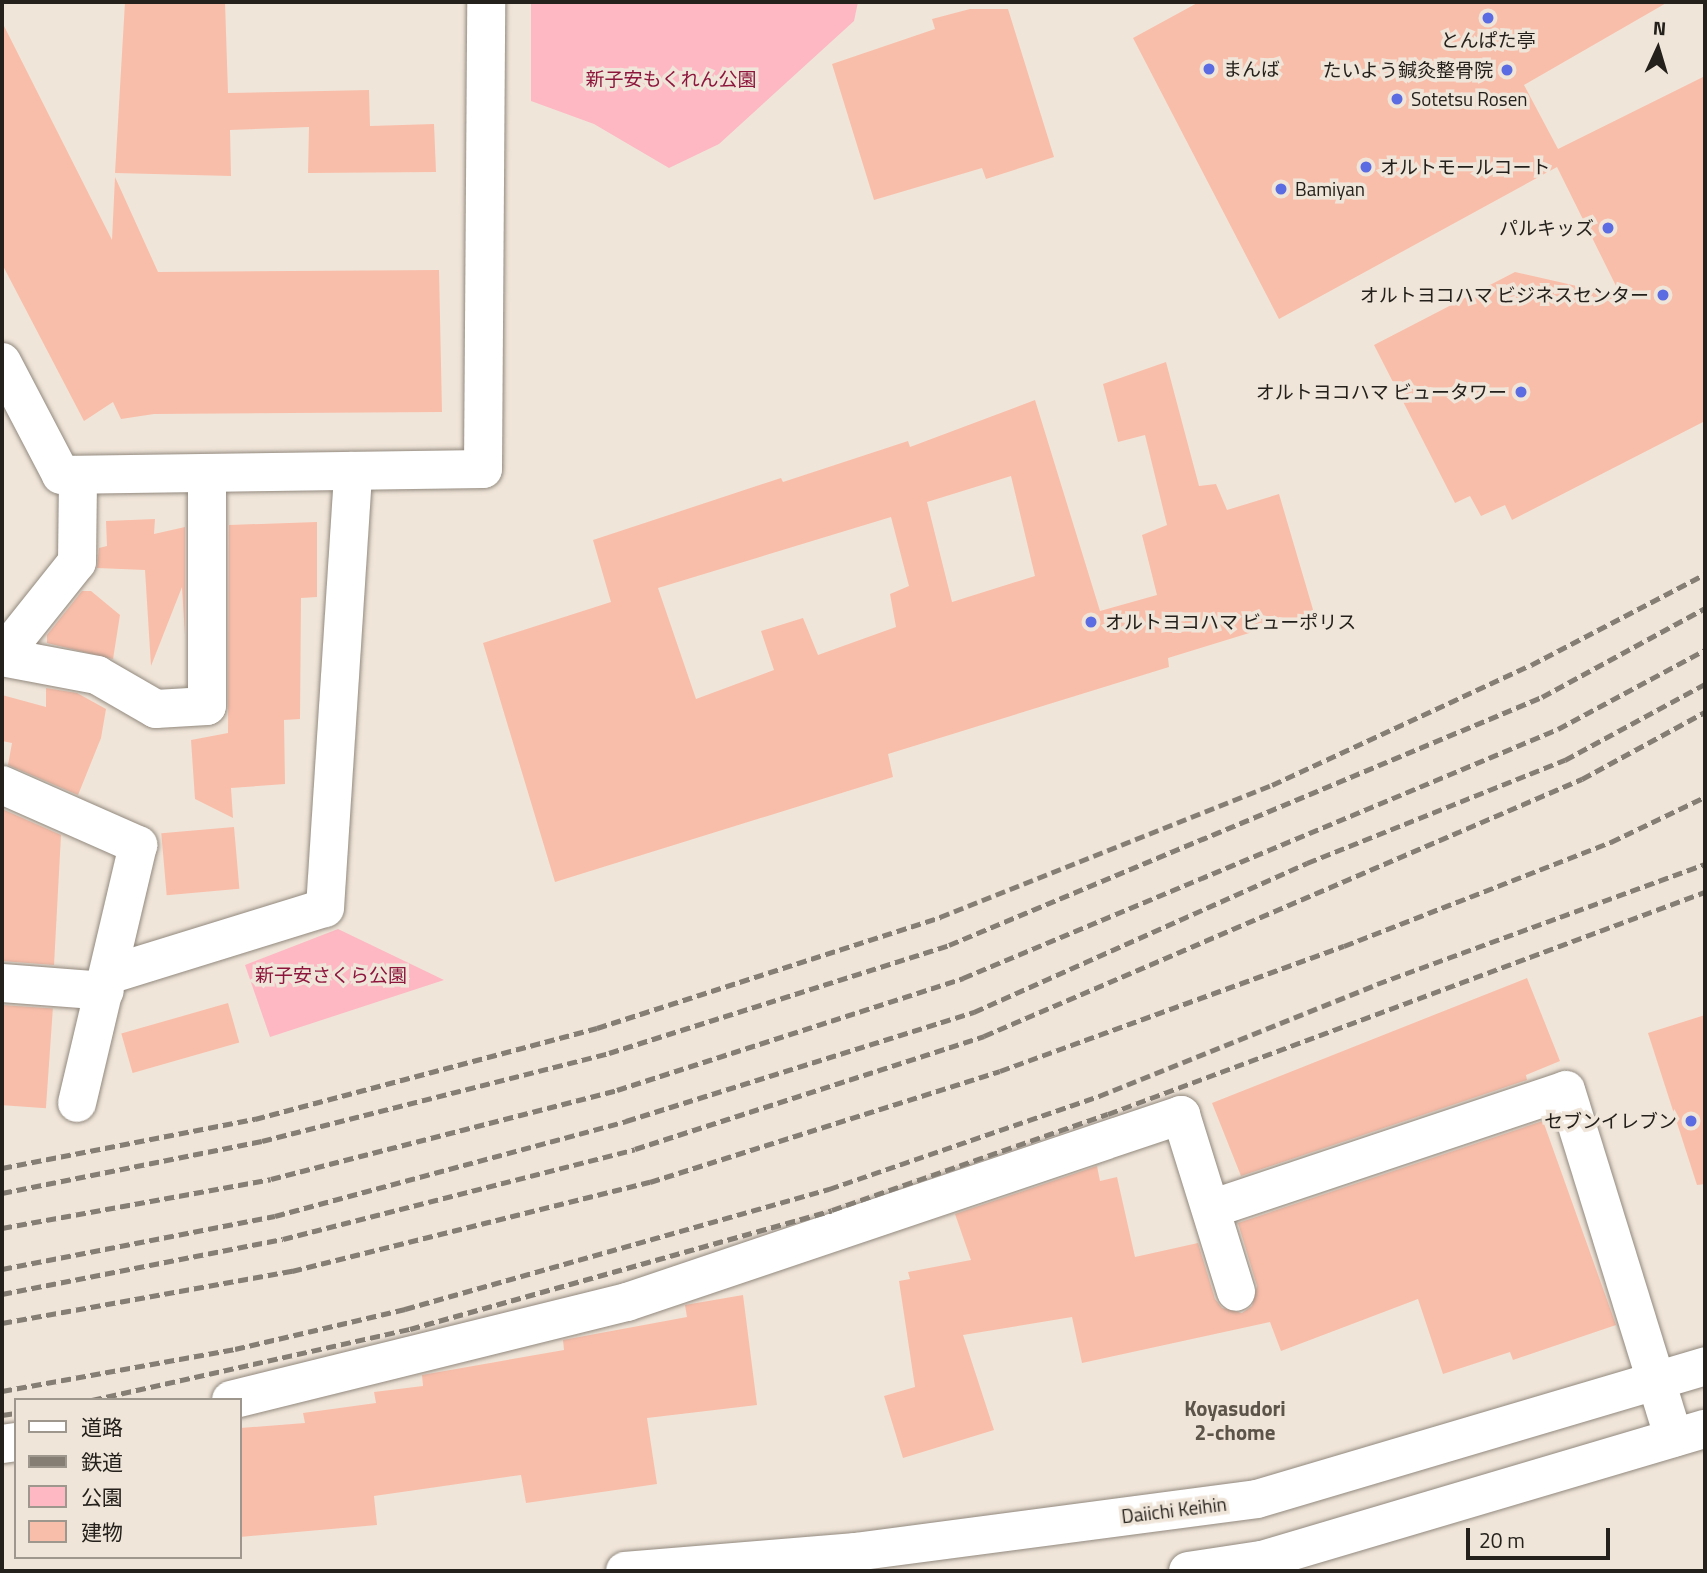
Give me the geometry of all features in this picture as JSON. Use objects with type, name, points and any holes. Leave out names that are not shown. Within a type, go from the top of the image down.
[{"type":"main road","points":[[2,362],[61,475],[483,469],[486,2]]},
{"type":"main road","points":[[2,983],[106,983],[325,908],[354,471]]},
{"type":"main road","points":[[78,475],[77,562],[2,656],[97,675],[156,709],[207,706],[207,474]]},
{"type":"main road","points":[[2,785],[138,845],[77,1103]]},
{"type":"main road","points":[[1188,1571],[1262,1559],[1689,1434],[1656,1381],[1566,1090],[1210,1209]]},
{"type":"main road","points":[[239,1398],[627,1302],[1181,1115],[1236,1292]]},
{"type":"main road","name":"Daiichi Keihin","points":[[625,1571],[855,1552],[1257,1499],[1705,1366]]},
{"type":"green space","name":"新子安もくれん公園","points":[[531,2],[858,2],[854,21],[719,144],[669,168],[594,124],[531,101]]},
{"type":"green space","name":"新子安さくら公園","points":[[338,929],[444,980],[270,1037],[245,965]]},
{"type":"building","points":[[125,2],[225,2],[228,93],[369,90],[370,126],[434,124],[436,172],[308,173],[309,127],[230,130],[231,176],[115,173]]},
{"type":"building","points":[[1199,2],[1668,2],[1524,85],[1558,149],[1705,76],[1705,421],[1512,520],[1505,505],[1481,516],[1470,496],[1455,503],[1374,345],[1515,272],[1621,296],[1557,167],[1279,319],[1133,38]]},
{"type":"building","points":[[970,9],[1008,9],[1054,157],[986,179],[982,168],[874,200],[832,64],[935,29],[932,19]]},
{"type":"building","points":[[2,22],[112,240],[115,177],[158,272],[439,270],[442,412],[154,414],[121,419],[113,402],[84,421],[2,264]]},
{"type":"building","name":"オルトヨコハマ ビューポリス","points":[[1166,362],[1199,486],[1216,484],[1227,510],[1279,494],[1314,613],[1168,658],[1169,667],[888,754],[893,777],[555,882],[483,643],[611,602],[593,540],[781,478],[783,482],[908,441],[910,447],[1035,400],[1100,611],[1157,595],[1142,535],[1167,525],[1145,435],[1118,442],[1103,384]],"holes":[[[1011,476],[1035,576],[952,602],[927,502]],[[891,517],[909,586],[890,594],[896,627],[818,655],[803,618],[761,631],[774,670],[696,699],[658,588]]]},
{"type":"building","points":[[155,519],[154,534],[185,527],[185,635],[182,587],[151,666],[145,570],[97,568],[99,548],[107,546],[106,521]]},
{"type":"building","points":[[317,522],[317,597],[301,598],[300,719],[284,720],[285,784],[231,788],[233,818],[195,799],[191,740],[228,733],[229,525]]},
{"type":"building","points":[[82,591],[91,591],[120,615],[113,659],[47,643],[47,635]]},
{"type":"building","points":[[46,688],[77,693],[106,709],[101,738],[78,795],[8,765],[12,743],[2,741],[2,695],[46,707]]},
{"type":"building","points":[[2,809],[61,835],[54,965],[2,961]]},
{"type":"building","points":[[234,827],[239,889],[167,895],[161,833]]},
{"type":"building","points":[[1527,978],[1560,1061],[1526,1075],[1527,1080],[1241,1176],[1212,1103]]},
{"type":"building","points":[[228,1003],[239,1042],[133,1073],[121,1034]]},
{"type":"building","points":[[2,1005],[53,1009],[46,1108],[2,1105]]},
{"type":"building","name":"セブンイレブン","points":[[1705,1015],[1705,1184],[1697,1185],[1648,1033]]},
{"type":"building","points":[[1543,1121],[1616,1325],[1513,1360],[1510,1352],[1443,1374],[1418,1299],[1281,1351],[1270,1322],[1082,1363],[1072,1317],[963,1335],[994,1430],[903,1458],[884,1396],[915,1387],[899,1281],[910,1279],[908,1272],[971,1260],[955,1214],[1097,1166],[1100,1181],[1117,1177],[1135,1257],[1198,1243],[1215,1299],[1222,1308],[1242,1313],[1252,1306],[1257,1286],[1238,1223]]},
{"type":"building","points":[[743,1295],[757,1405],[647,1418],[657,1484],[526,1503],[521,1475],[374,1496],[377,1525],[242,1537],[242,1428],[305,1423],[303,1413],[376,1403],[374,1392],[423,1386],[422,1375],[564,1350],[563,1340],[687,1317],[685,1305]]},
{"type":"railway","points":[[2,1168],[255,1119],[597,1028],[940,917],[1272,785],[1531,665],[1705,574]]},
{"type":"railway","points":[[2,1193],[262,1141],[609,1053],[949,945],[1542,697],[1705,608]]},
{"type":"railway","points":[[2,1228],[271,1179],[617,1090],[963,978],[1558,729],[1705,650]]},
{"type":"railway","points":[[2,1269],[275,1216],[626,1121],[974,1012],[1307,863],[1565,760],[1705,684]]},
{"type":"railway","points":[[2,1294],[283,1239],[635,1149],[984,1036],[1582,779],[1705,712]]},
{"type":"railway","points":[[2,1323],[292,1271],[650,1182],[1000,1071],[1344,946],[1611,842],[1705,797]]},
{"type":"railway","points":[[2,1391],[235,1349],[405,1309],[829,1189],[1099,1096],[1377,984],[1705,864]]},
{"type":"railway","points":[[101,1398],[410,1329],[832,1210],[1108,1114],[1705,892]]},
{"type":"railway","points":[[2,1415],[14,1413]]},
{"type":"place","name":"とんぱた亭","points":[[1488,18]]},
{"type":"place","name":"まんば","points":[[1209,69]]},
{"type":"place","name":"たいよう鍼灸整骨院","points":[[1507,70]]},
{"type":"place","name":"Sotetsu Rosen","points":[[1397,99]]},
{"type":"place","name":"オルトモールコート","points":[[1366,167]]},
{"type":"place","name":"Bamiyan","points":[[1281,189]]},
{"type":"place","name":"パルキッズ","points":[[1608,228]]},
{"type":"place","name":"オルトヨコハマ ビジネスセンター","points":[[1663,295]]},
{"type":"place","name":"オルトヨコハマ ビュータワー","points":[[1521,392]]},
{"type":"place","name":"オルトヨコハマ ビューポリス","points":[[1091,622]]},
{"type":"place","name":"セブンイレブン","points":[[1691,1121]]},
{"type":"district","name":"Koyasudori 2-chome","points":[[1235,1420]]}]
